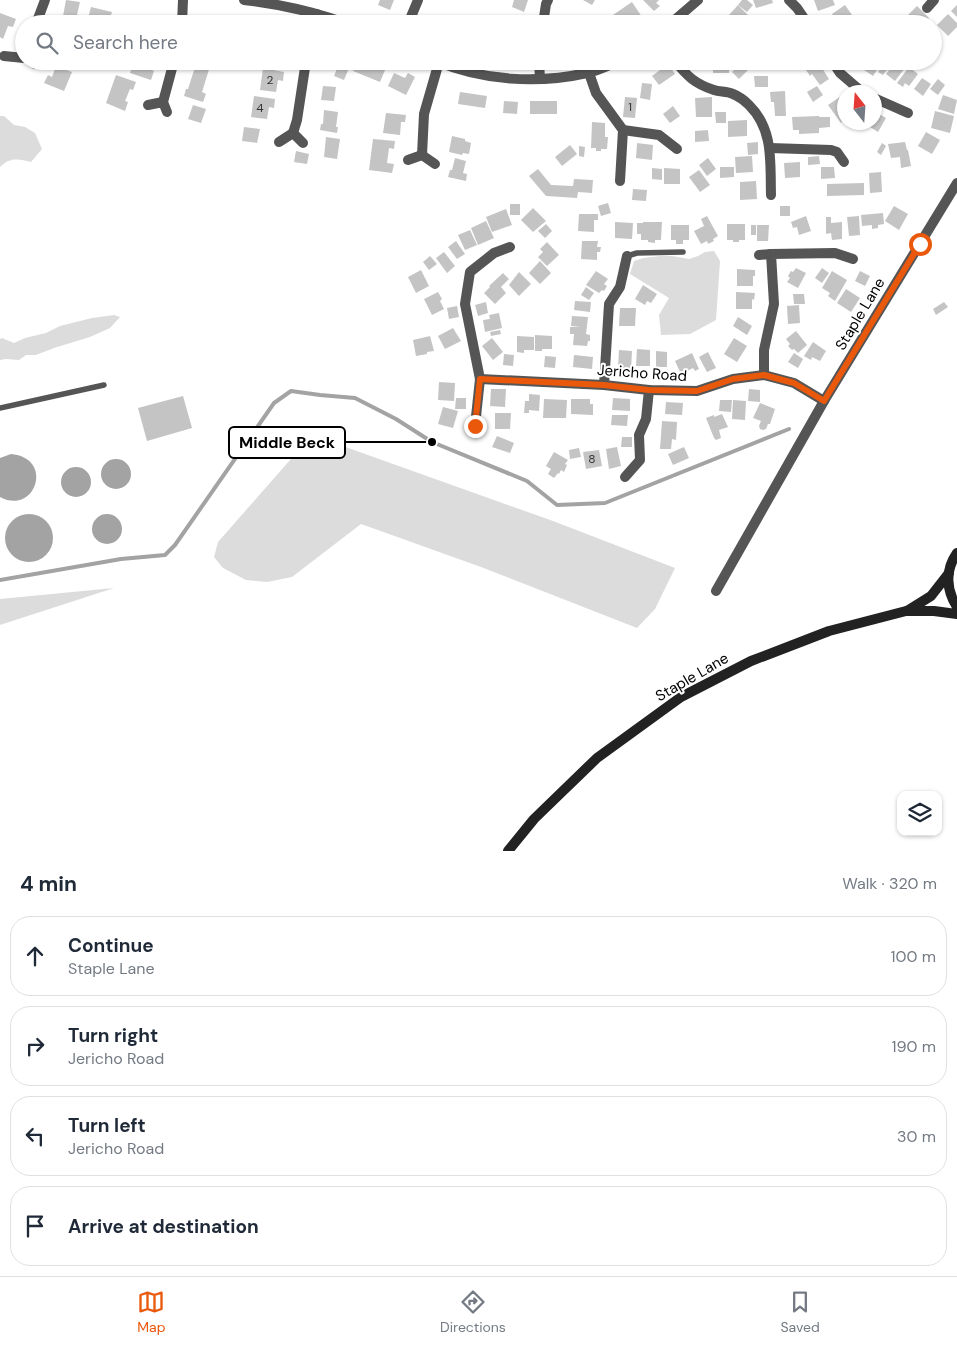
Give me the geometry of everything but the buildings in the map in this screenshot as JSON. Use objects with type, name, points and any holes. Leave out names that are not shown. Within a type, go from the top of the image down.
[{"type":"street","points":[[39,15],[45,0]]},
{"type":"street","points":[[182,15],[183,0]]},
{"type":"street","points":[[244,0],[266,3],[304,15]]},
{"type":"street","points":[[412,15],[418,0]]},
{"type":"street","points":[[544,15],[548,0]]},
{"type":"street","points":[[680,15],[698,0]]},
{"type":"street","points":[[789,0],[802,15]]},
{"type":"street","points":[[4,56],[15,57]]},
{"type":"street","points":[[167,112],[163,102],[172,70]]},
{"type":"street","points":[[279,142],[293,133],[304,70]]},
{"type":"street","points":[[422,155],[424,114],[436,70]]},
{"type":"street","points":[[464,70],[505,78],[540,79],[565,77],[596,70]]},
{"type":"street","points":[[540,70],[540,79]]},
{"type":"street","points":[[682,70],[699,84],[733,94],[746,102],[757,113],[766,130],[770,148],[771,195]]},
{"type":"street","points":[[838,70],[854,85]]},
{"type":"street","points":[[589,73],[596,92],[623,130],[620,181]]},
{"type":"street","points":[[882,101],[908,112]]},
{"type":"street","points":[[148,105],[163,102]]},
{"type":"street","points":[[623,130],[659,135],[677,149]]},
{"type":"street","points":[[293,133],[303,143]]},
{"type":"street","points":[[770,148],[831,150],[837,152],[844,162]]},
{"type":"street","points":[[408,160],[422,155]]},
{"type":"street","points":[[422,155],[435,164]]},
{"type":"street","name":"Staple Lane","points":[[716,591],[824,401],[957,183]]},
{"type":"street","points":[[475,426],[480,379],[464,304],[470,272],[494,253],[510,247]]},
{"type":"street","points":[[758,255],[835,253],[853,259]]},
{"type":"street","points":[[764,375],[764,350],[774,304],[771,254]]},
{"type":"street","points":[[604,385],[609,304],[620,287],[627,256]]},
{"type":"street","name":"Jericho Road","points":[[480,379],[604,385],[649,390],[697,391],[733,379],[764,375],[794,383],[824,401]]},
{"type":"street","points":[[624,477],[640,460],[639,435],[646,419],[649,390]]},
{"type":"street","points":[[957,553],[951,564],[948,583],[957,608]]},
{"type":"street","name":"Staple Lane","points":[[906,611],[931,596],[949,573]]},
{"type":"street","name":"Staple Lane","points":[[508,851],[534,819],[597,758],[681,697],[759,658],[829,631],[906,611],[934,611],[957,614]]},
{"type":"lane","points":[[627,256],[637,253],[683,252]]},
{"type":"lane","points":[[0,408],[104,385]]},
{"type":"shaded area","points":[[0,116],[4,116],[14,125],[25,127],[35,133],[42,149],[31,162],[15,160],[7,162],[0,167]]},
{"type":"shaded area","points":[[714,251],[720,261],[716,320],[690,334],[661,335],[659,315],[669,298],[630,274],[634,261],[660,256],[689,259],[705,252]]},
{"type":"shaded area","points":[[114,315],[120,317],[110,328],[90,337],[36,355],[26,355],[19,360],[0,360],[0,339],[2,338],[14,343],[46,333],[60,326]]},
{"type":"shaded area","points":[[312,435],[553,521],[675,568],[655,609],[637,628],[481,567],[361,524],[292,577],[267,582],[246,580],[223,568],[214,557],[218,542]]},
{"type":"shaded area","points":[[11,454],[25,458],[33,465],[36,474],[35,484],[30,493],[23,499],[12,501],[0,497],[0,458]]},
{"type":"shaded area","points":[[116,459],[126,464],[131,474],[126,484],[116,489],[106,484],[101,474],[106,464]]},
{"type":"shaded area","points":[[76,467],[86,472],[91,482],[86,492],[76,497],[66,492],[61,482],[66,472]]},
{"type":"shaded area","points":[[29,514],[38,516],[46,521],[51,529],[53,538],[51,547],[46,555],[38,560],[29,562],[20,560],[12,555],[7,547],[5,538],[7,529],[12,521],[20,516]]},
{"type":"shaded area","points":[[107,514],[117,519],[122,529],[117,539],[107,544],[97,539],[92,529],[97,519]]},
{"type":"shaded area","points":[[114,588],[0,625],[0,599]]},
{"type":"waterway","points":[[0,580],[121,559],[165,555],[175,545],[274,403],[291,391],[355,398],[396,419],[432,442],[527,481],[557,505],[605,503],[789,429]]},
{"type":"place","name":"Middle Beck","points":[[432,442]]},
{"type":"route","points":[[475,426],[480,379],[604,385],[649,390],[697,391],[733,379],[764,375],[794,383],[824,401],[920,244]]}]
